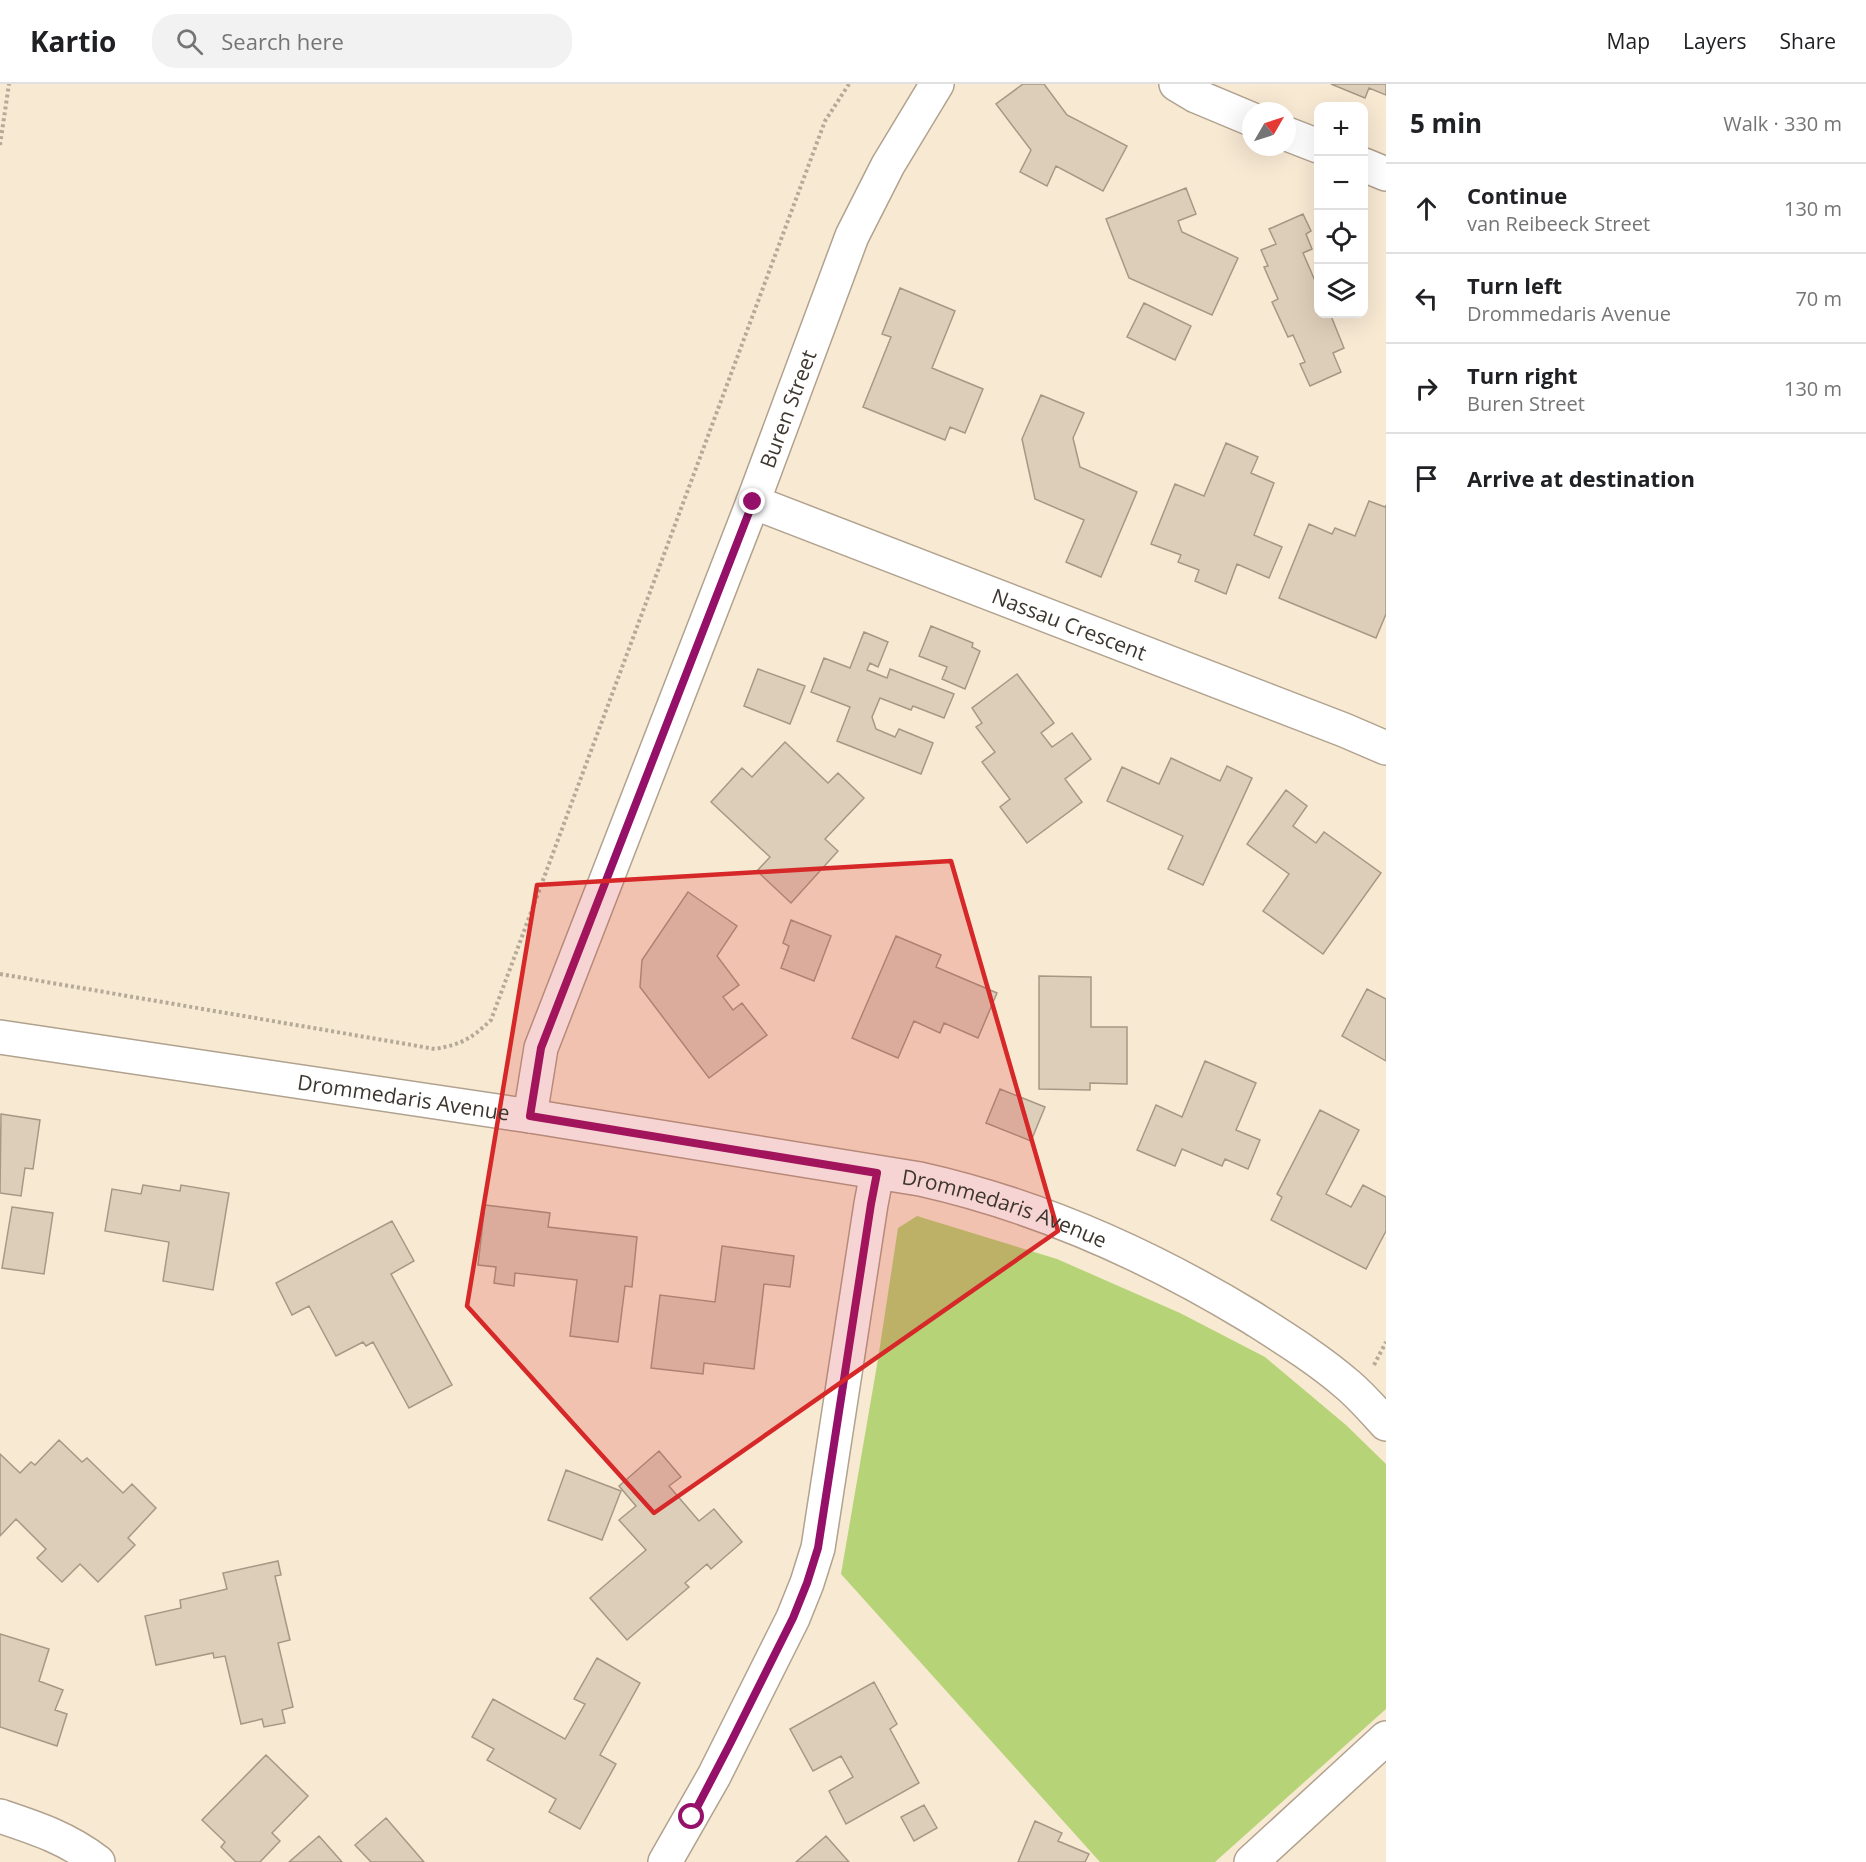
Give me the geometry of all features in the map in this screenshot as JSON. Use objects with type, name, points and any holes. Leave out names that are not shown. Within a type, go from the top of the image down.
[{"type":"street","name":"Buren Street","points":[[530,1116],[541,1048],[753,502],[852,236],[888,165],[938,84]]},
{"type":"street","points":[[1176,84],[1196,96],[1242,115]]},
{"type":"street","points":[[1296,137],[1314,144]]},
{"type":"street","points":[[1368,167],[1386,174]]},
{"type":"street","name":"Nassau Crescent","points":[[753,502],[1386,748]]},
{"type":"street","name":"Drommedaris Avenue","points":[[0,1037],[530,1116],[920,1179],[962,1188],[1062,1223],[1127,1251],[1214,1296],[1280,1335],[1321,1363],[1349,1386],[1386,1424]]},
{"type":"street","points":[[665,1862],[714,1776],[793,1618],[818,1548],[877,1173]]},
{"type":"street","points":[[1251,1862],[1386,1738]]},
{"type":"street","points":[[0,1816],[48,1832],[83,1850],[98,1862]]},
{"type":"path","points":[[0,145],[9,84]]},
{"type":"path","points":[[0,974],[435,1049],[458,1045],[476,1034],[491,1020],[825,121],[849,84]]},
{"type":"highlighted area","points":[[951,861],[1058,1231],[654,1513],[467,1306],[537,885]]},
{"type":"green space","points":[[917,1216],[1057,1259],[1180,1313],[1265,1357],[1346,1425],[1386,1464],[1386,1709],[1215,1862],[1100,1862],[841,1574],[898,1228]]},
{"type":"building","points":[[1023,84],[1044,84],[1067,115],[1127,146],[1103,191],[1056,166],[1047,186],[1020,172],[1031,150],[996,104]]},
{"type":"building","points":[[1331,84],[1386,84],[1386,95],[1369,88],[1365,98]]},
{"type":"building","points":[[1186,188],[1196,214],[1178,221],[1182,232],[1238,258],[1212,315],[1129,278],[1106,219]]},
{"type":"building","points":[[1303,214],[1311,231],[1306,234],[1312,249],[1303,253],[1314,278],[1314,318],[1332,318],[1344,348],[1333,353],[1341,372],[1310,386],[1300,364],[1305,362],[1293,335],[1288,337],[1272,302],[1278,299],[1264,267],[1268,266],[1261,250],[1276,244],[1269,229]]},
{"type":"building","points":[[900,288],[955,311],[932,368],[983,389],[965,433],[950,427],[945,440],[863,407],[891,337],[882,334]]},
{"type":"building","points":[[1144,303],[1191,326],[1175,360],[1127,337]]},
{"type":"building","points":[[1041,395],[1084,413],[1073,438],[1080,467],[1137,492],[1101,577],[1066,562],[1084,520],[1035,499],[1022,439]]},
{"type":"building","points":[[1226,443],[1258,457],[1251,473],[1274,483],[1254,535],[1282,547],[1269,578],[1237,564],[1226,594],[1195,581],[1199,570],[1178,562],[1181,555],[1151,544],[1175,484],[1204,496]]},
{"type":"building","points":[[1369,501],[1385,507],[1386,505],[1386,614],[1376,638],[1279,598],[1309,524],[1332,534],[1335,528],[1355,536]]},
{"type":"building","points":[[931,626],[973,643],[972,647],[980,651],[965,689],[942,679],[947,667],[919,656]]},
{"type":"building","points":[[864,632],[888,642],[878,667],[870,663],[867,670],[887,678],[890,669],[954,694],[944,718],[913,706],[911,710],[880,698],[872,717],[876,729],[895,737],[899,729],[933,743],[921,774],[837,741],[850,707],[811,692],[824,658],[850,668]]},
{"type":"building","points":[[758,669],[805,686],[790,724],[744,706]]},
{"type":"building","points":[[1017,674],[1054,723],[1041,733],[1052,747],[1072,733],[1091,759],[1065,779],[1082,802],[1027,843],[1000,807],[1010,799],[982,762],[995,752],[976,727],[982,723],[972,708]]},
{"type":"building","points":[[785,742],[828,783],[838,773],[864,798],[825,839],[838,851],[791,903],[757,871],[770,857],[711,802],[742,768],[752,777]]},
{"type":"building","points":[[1171,758],[1220,781],[1227,766],[1252,778],[1203,885],[1168,869],[1183,836],[1107,801],[1122,767],[1159,784]]},
{"type":"building","points":[[1286,790],[1307,806],[1293,826],[1316,843],[1324,832],[1381,873],[1323,954],[1263,911],[1289,874],[1247,844]]},
{"type":"building","points":[[688,892],[737,926],[717,956],[739,985],[723,997],[733,1010],[742,1003],[767,1035],[709,1078],[640,987],[642,960]]},
{"type":"building","points":[[791,920],[831,936],[814,981],[781,968],[789,946],[783,943]]},
{"type":"building","points":[[896,936],[941,955],[936,967],[997,993],[978,1038],[944,1023],[940,1033],[914,1021],[898,1058],[852,1038]]},
{"type":"building","points":[[1039,976],[1091,977],[1091,1027],[1127,1027],[1127,1084],[1090,1083],[1090,1090],[1039,1089]]},
{"type":"building","points":[[1367,989],[1386,999],[1386,1061],[1342,1036]]},
{"type":"building","points":[[1205,1061],[1256,1083],[1236,1130],[1260,1140],[1248,1169],[1225,1159],[1222,1166],[1182,1149],[1175,1166],[1137,1150],[1156,1105],[1182,1117]]},
{"type":"building","points":[[1000,1089],[1045,1107],[1031,1141],[986,1123]]},
{"type":"building","points":[[1320,1110],[1359,1130],[1326,1194],[1351,1207],[1363,1185],[1386,1197],[1386,1231],[1366,1269],[1271,1220],[1282,1197],[1277,1194]]},
{"type":"building","points":[[1,1114],[40,1120],[33,1169],[25,1168],[21,1196],[0,1193]]},
{"type":"building","points":[[143,1185],[180,1191],[181,1185],[229,1193],[213,1290],[163,1281],[169,1242],[105,1231],[112,1189],[141,1194]]},
{"type":"building","points":[[485,1205],[550,1213],[548,1227],[637,1237],[632,1287],[625,1286],[618,1342],[570,1336],[577,1280],[515,1273],[514,1286],[494,1283],[496,1267],[478,1265]]},
{"type":"building","points":[[12,1207],[53,1213],[44,1274],[2,1268]]},
{"type":"building","points":[[392,1221],[414,1261],[391,1274],[452,1385],[409,1408],[373,1342],[366,1346],[363,1342],[336,1356],[309,1306],[292,1315],[276,1283]]},
{"type":"building","points":[[722,1246],[794,1256],[790,1287],[764,1284],[754,1369],[704,1363],[703,1374],[651,1368],[660,1295],[715,1302]]},
{"type":"building","points":[[59,1440],[82,1462],[87,1458],[123,1493],[132,1484],[156,1508],[128,1538],[135,1545],[98,1582],[80,1564],[62,1582],[37,1558],[46,1549],[16,1519],[0,1536],[0,1454],[20,1473],[31,1462],[35,1465]]},
{"type":"building","points":[[659,1451],[681,1477],[669,1486],[699,1521],[714,1509],[742,1542],[711,1569],[707,1564],[685,1583],[689,1587],[627,1640],[590,1598],[646,1550],[619,1520],[636,1506],[619,1486]]},
{"type":"building","points":[[566,1470],[621,1491],[602,1540],[548,1520]]},
{"type":"building","points":[[278,1561],[281,1575],[275,1576],[290,1640],[278,1643],[293,1707],[282,1710],[285,1723],[264,1727],[262,1719],[241,1724],[225,1656],[214,1658],[213,1653],[156,1665],[145,1616],[181,1608],[180,1600],[227,1589],[223,1573]]},
{"type":"building","points":[[0,1634],[49,1649],[39,1681],[63,1690],[55,1710],[67,1714],[57,1746],[0,1727]]},
{"type":"building","points":[[597,1658],[640,1683],[600,1755],[616,1764],[580,1829],[549,1812],[556,1799],[487,1760],[494,1749],[472,1737],[493,1699],[565,1739],[585,1704],[574,1699]]},
{"type":"building","points":[[874,1682],[897,1724],[890,1729],[919,1783],[846,1824],[829,1791],[853,1777],[841,1756],[813,1771],[790,1729]]},
{"type":"building","points":[[266,1755],[308,1796],[272,1833],[280,1841],[260,1862],[236,1862],[221,1847],[225,1842],[202,1820]]},
{"type":"building","points":[[924,1805],[937,1828],[914,1841],[901,1817]]},
{"type":"building","points":[[386,1818],[424,1862],[371,1862],[355,1845]]},
{"type":"building","points":[[1035,1821],[1062,1833],[1058,1841],[1089,1854],[1085,1862],[1018,1862]]},
{"type":"building","points":[[319,1836],[342,1862],[289,1862]]},
{"type":"building","points":[[826,1836],[849,1862],[796,1862]]},
{"type":"route","points":[[692,1817],[793,1618],[818,1548],[877,1173],[530,1116],[541,1048],[753,502]]}]
